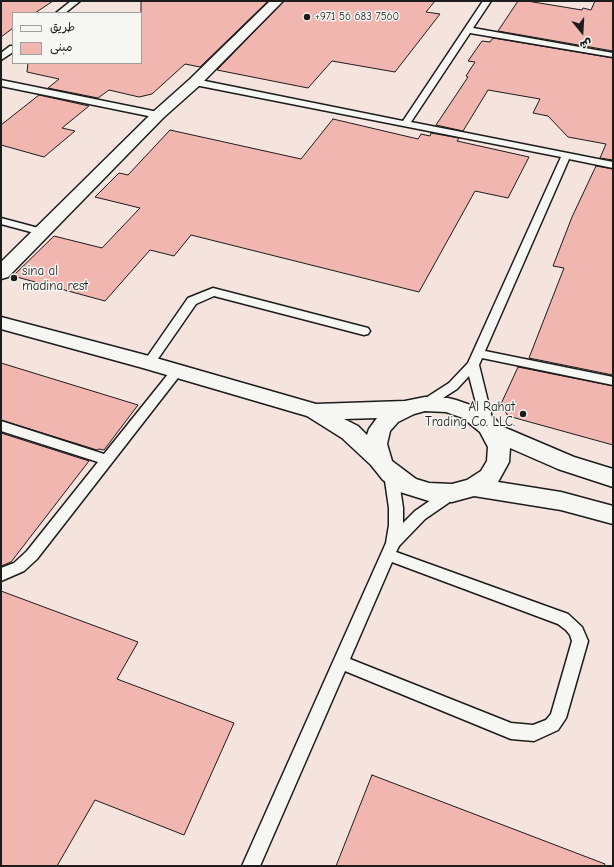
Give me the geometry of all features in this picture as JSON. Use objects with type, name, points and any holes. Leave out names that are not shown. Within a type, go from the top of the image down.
[{"type":"street","points":[[1,272],[158,115],[196,82],[277,1]]},
{"type":"street","points":[[1,323],[149,363],[315,411],[350,432],[385,467],[408,486],[430,492],[463,490],[561,501],[613,516]]},
{"type":"street","points":[[315,411],[361,411],[415,406],[448,405],[471,413],[491,429],[566,463],[613,478]]},
{"type":"street","points":[[385,467],[376,444],[380,429],[390,417],[415,406]]},
{"type":"street","points":[[463,490],[489,477],[498,462],[499,447],[491,429]]},
{"type":"lane","points":[[61,12],[76,1]]},
{"type":"lane","points":[[405,124],[487,1]]},
{"type":"lane","points":[[468,30],[613,55]]},
{"type":"lane","points":[[1,57],[12,49]]},
{"type":"lane","points":[[196,82],[613,165]]},
{"type":"lane","points":[[1,83],[158,115]]},
{"type":"lane","points":[[415,406],[453,386],[475,359],[566,156]]},
{"type":"lane","points":[[1,221],[42,232]]},
{"type":"lane","points":[[149,363],[192,301],[213,292],[364,331]]},
{"type":"lane","points":[[475,359],[613,381]]},
{"type":"lane","points":[[475,359],[479,394],[491,429]]},
{"type":"lane","points":[[1,575],[19,567],[29,558],[177,371]]},
{"type":"lane","points":[[1,426],[106,460]]},
{"type":"lane","points":[[251,866],[390,549],[396,525],[396,508],[385,467]]},
{"type":"lane","points":[[390,549],[420,515],[463,490]]},
{"type":"lane","points":[[340,662],[511,731],[534,733],[552,725],[558,718],[580,640],[577,632],[571,625],[563,619],[390,549]]},
{"type":"building","points":[[1,1],[53,1],[36,12],[12,12],[12,29],[1,37]]},
{"type":"building","points":[[141,1],[268,1],[200,67],[185,64],[152,94],[139,97],[109,90],[98,98],[48,88],[59,79],[27,72],[28,64],[142,64]]},
{"type":"building","points":[[284,1],[435,1],[426,12],[440,14],[395,72],[332,61],[308,88],[217,70]]},
{"type":"building","points":[[518,1],[591,10],[595,1],[613,1],[613,51],[498,31]]},
{"type":"building","points":[[493,38],[613,58],[613,160],[600,158],[606,144],[568,137],[548,116],[533,113],[540,99],[488,90],[463,131],[436,125],[468,77],[466,76],[475,62],[468,61],[482,41],[490,42]]},
{"type":"building","points":[[39,95],[89,106],[62,128],[75,131],[44,157],[1,145],[1,125]]},
{"type":"building","points":[[333,119],[418,139],[421,134],[430,136],[431,133],[459,138],[457,141],[529,157],[508,198],[475,191],[419,292],[191,235],[174,256],[150,250],[105,301],[13,276],[54,236],[102,248],[140,208],[95,197],[119,173],[128,175],[170,130],[301,159]]},
{"type":"building","points":[[596,166],[613,169],[613,375],[529,358],[564,268],[553,266],[572,217]]},
{"type":"building","points":[[1,363],[138,405],[104,450],[97,450],[1,420]]},
{"type":"building","points":[[518,367],[613,386],[613,445],[508,416],[501,404]]},
{"type":"building","points":[[1,433],[89,461],[11,562],[1,566]]},
{"type":"building","points":[[1,591],[138,642],[117,679],[234,723],[184,835],[95,800],[57,866],[1,866]]},
{"type":"building","points":[[372,775],[605,864],[604,866],[336,866]]},
{"type":"place","name":"+971 56 683 7560","points":[[307,17]]},
{"type":"place","name":"sina al madina rest","points":[[14,278]]},
{"type":"place","name":"Al Rahat Trading Co. LLC.","points":[[523,414]]}]
